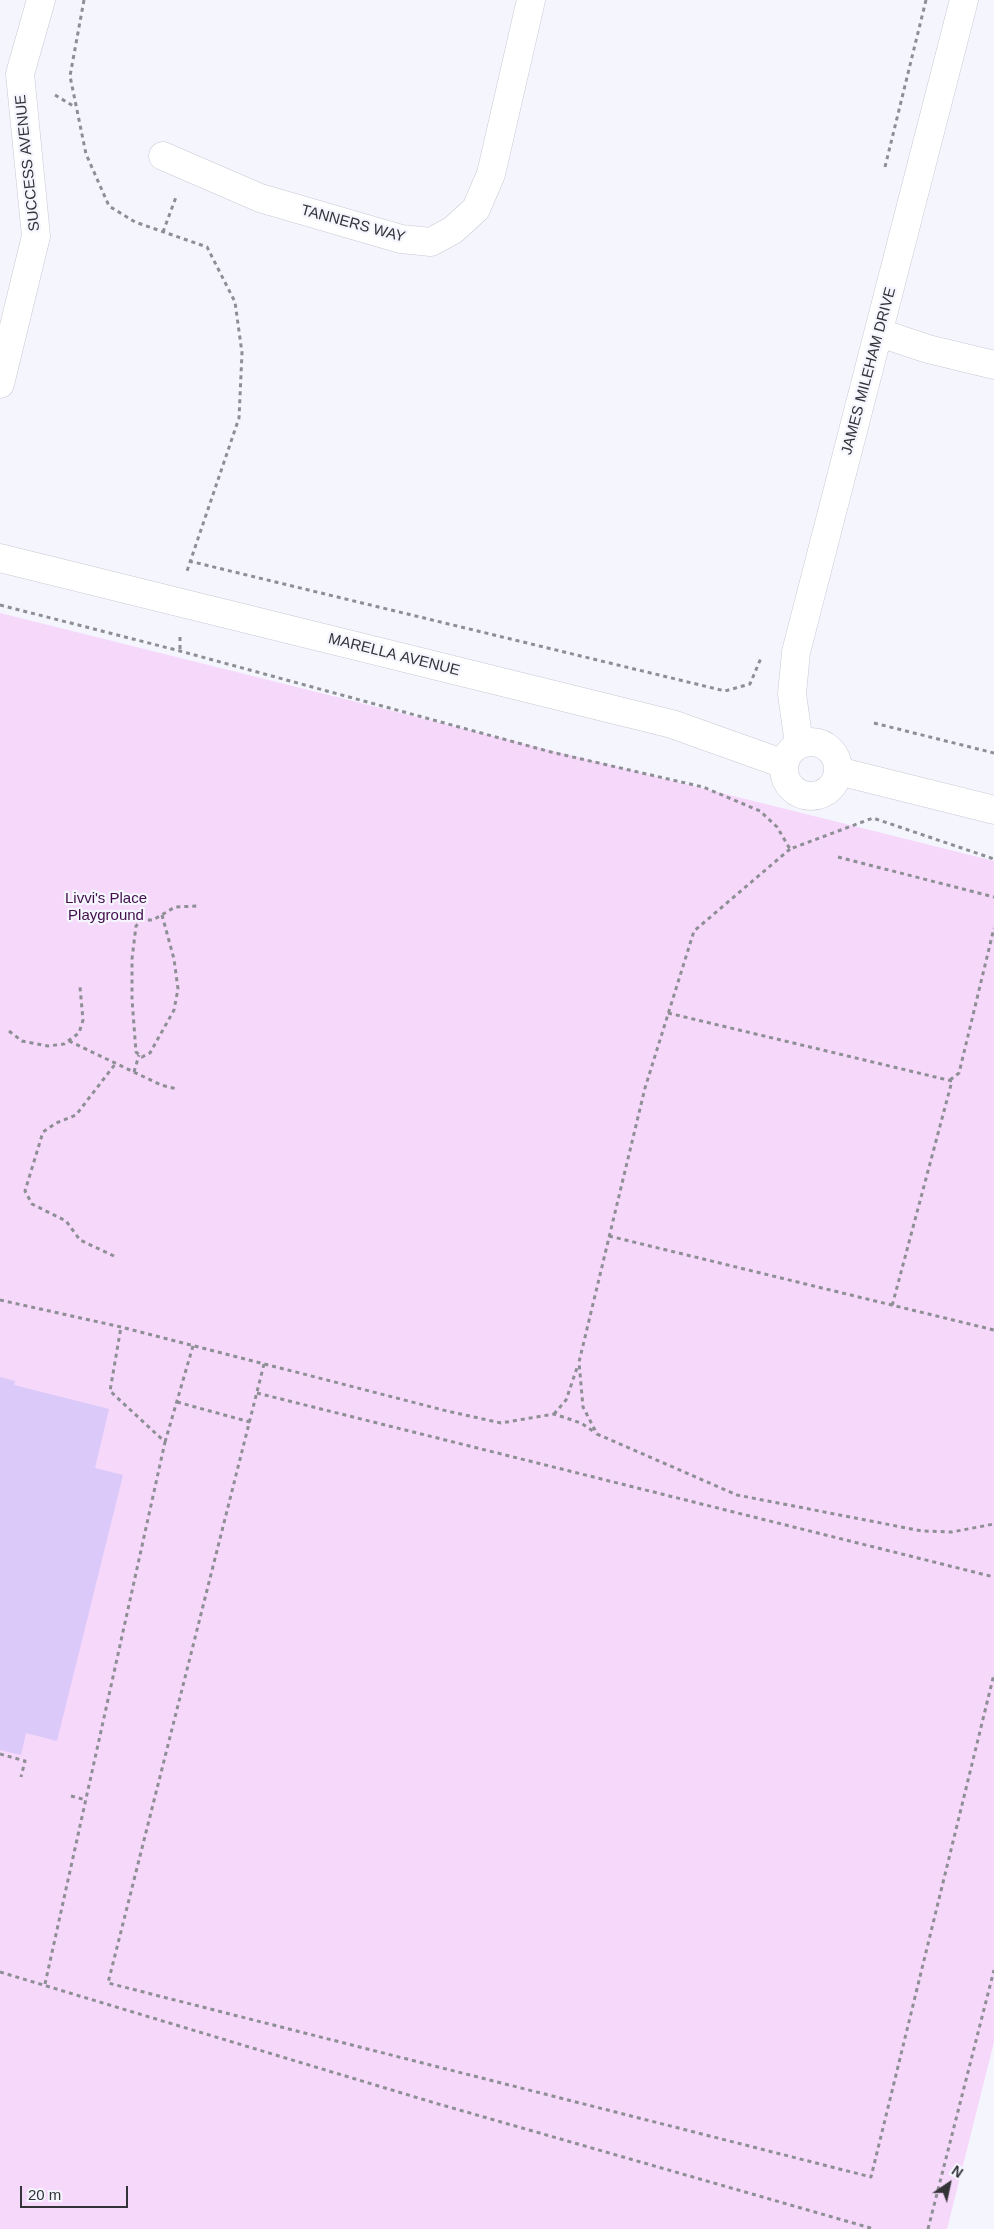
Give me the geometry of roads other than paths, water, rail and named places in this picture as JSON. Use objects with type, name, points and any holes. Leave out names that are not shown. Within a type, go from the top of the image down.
[{"type":"street","name":"SUCCESS AVENUE","points":[[0,384],[36,236],[20,74],[41,0]]},
{"type":"street","name":"TANNERS WAY","points":[[163,156],[260,198],[401,239],[431,242],[453,230],[476,209],[491,174],[531,0]]},
{"type":"street","name":"JAMES MILEHAM DRIVE","points":[[792,754],[792,694],[796,652],[880,333],[964,0]]},
{"type":"street","points":[[880,333],[928,349],[994,364]]},
{"type":"street","name":"MARELLA AVENUE","points":[[0,558],[180,601],[792,754]]},
{"type":"street","points":[[816,742],[827,748],[836,758],[838,771],[833,785],[826,792],[814,797],[806,796],[789,786],[783,773],[792,754],[816,742]]},
{"type":"street","points":[[838,771],[994,810]]},
{"type":"park label","name":"Livvi's Place Playground","points":[[106,908]]}]
